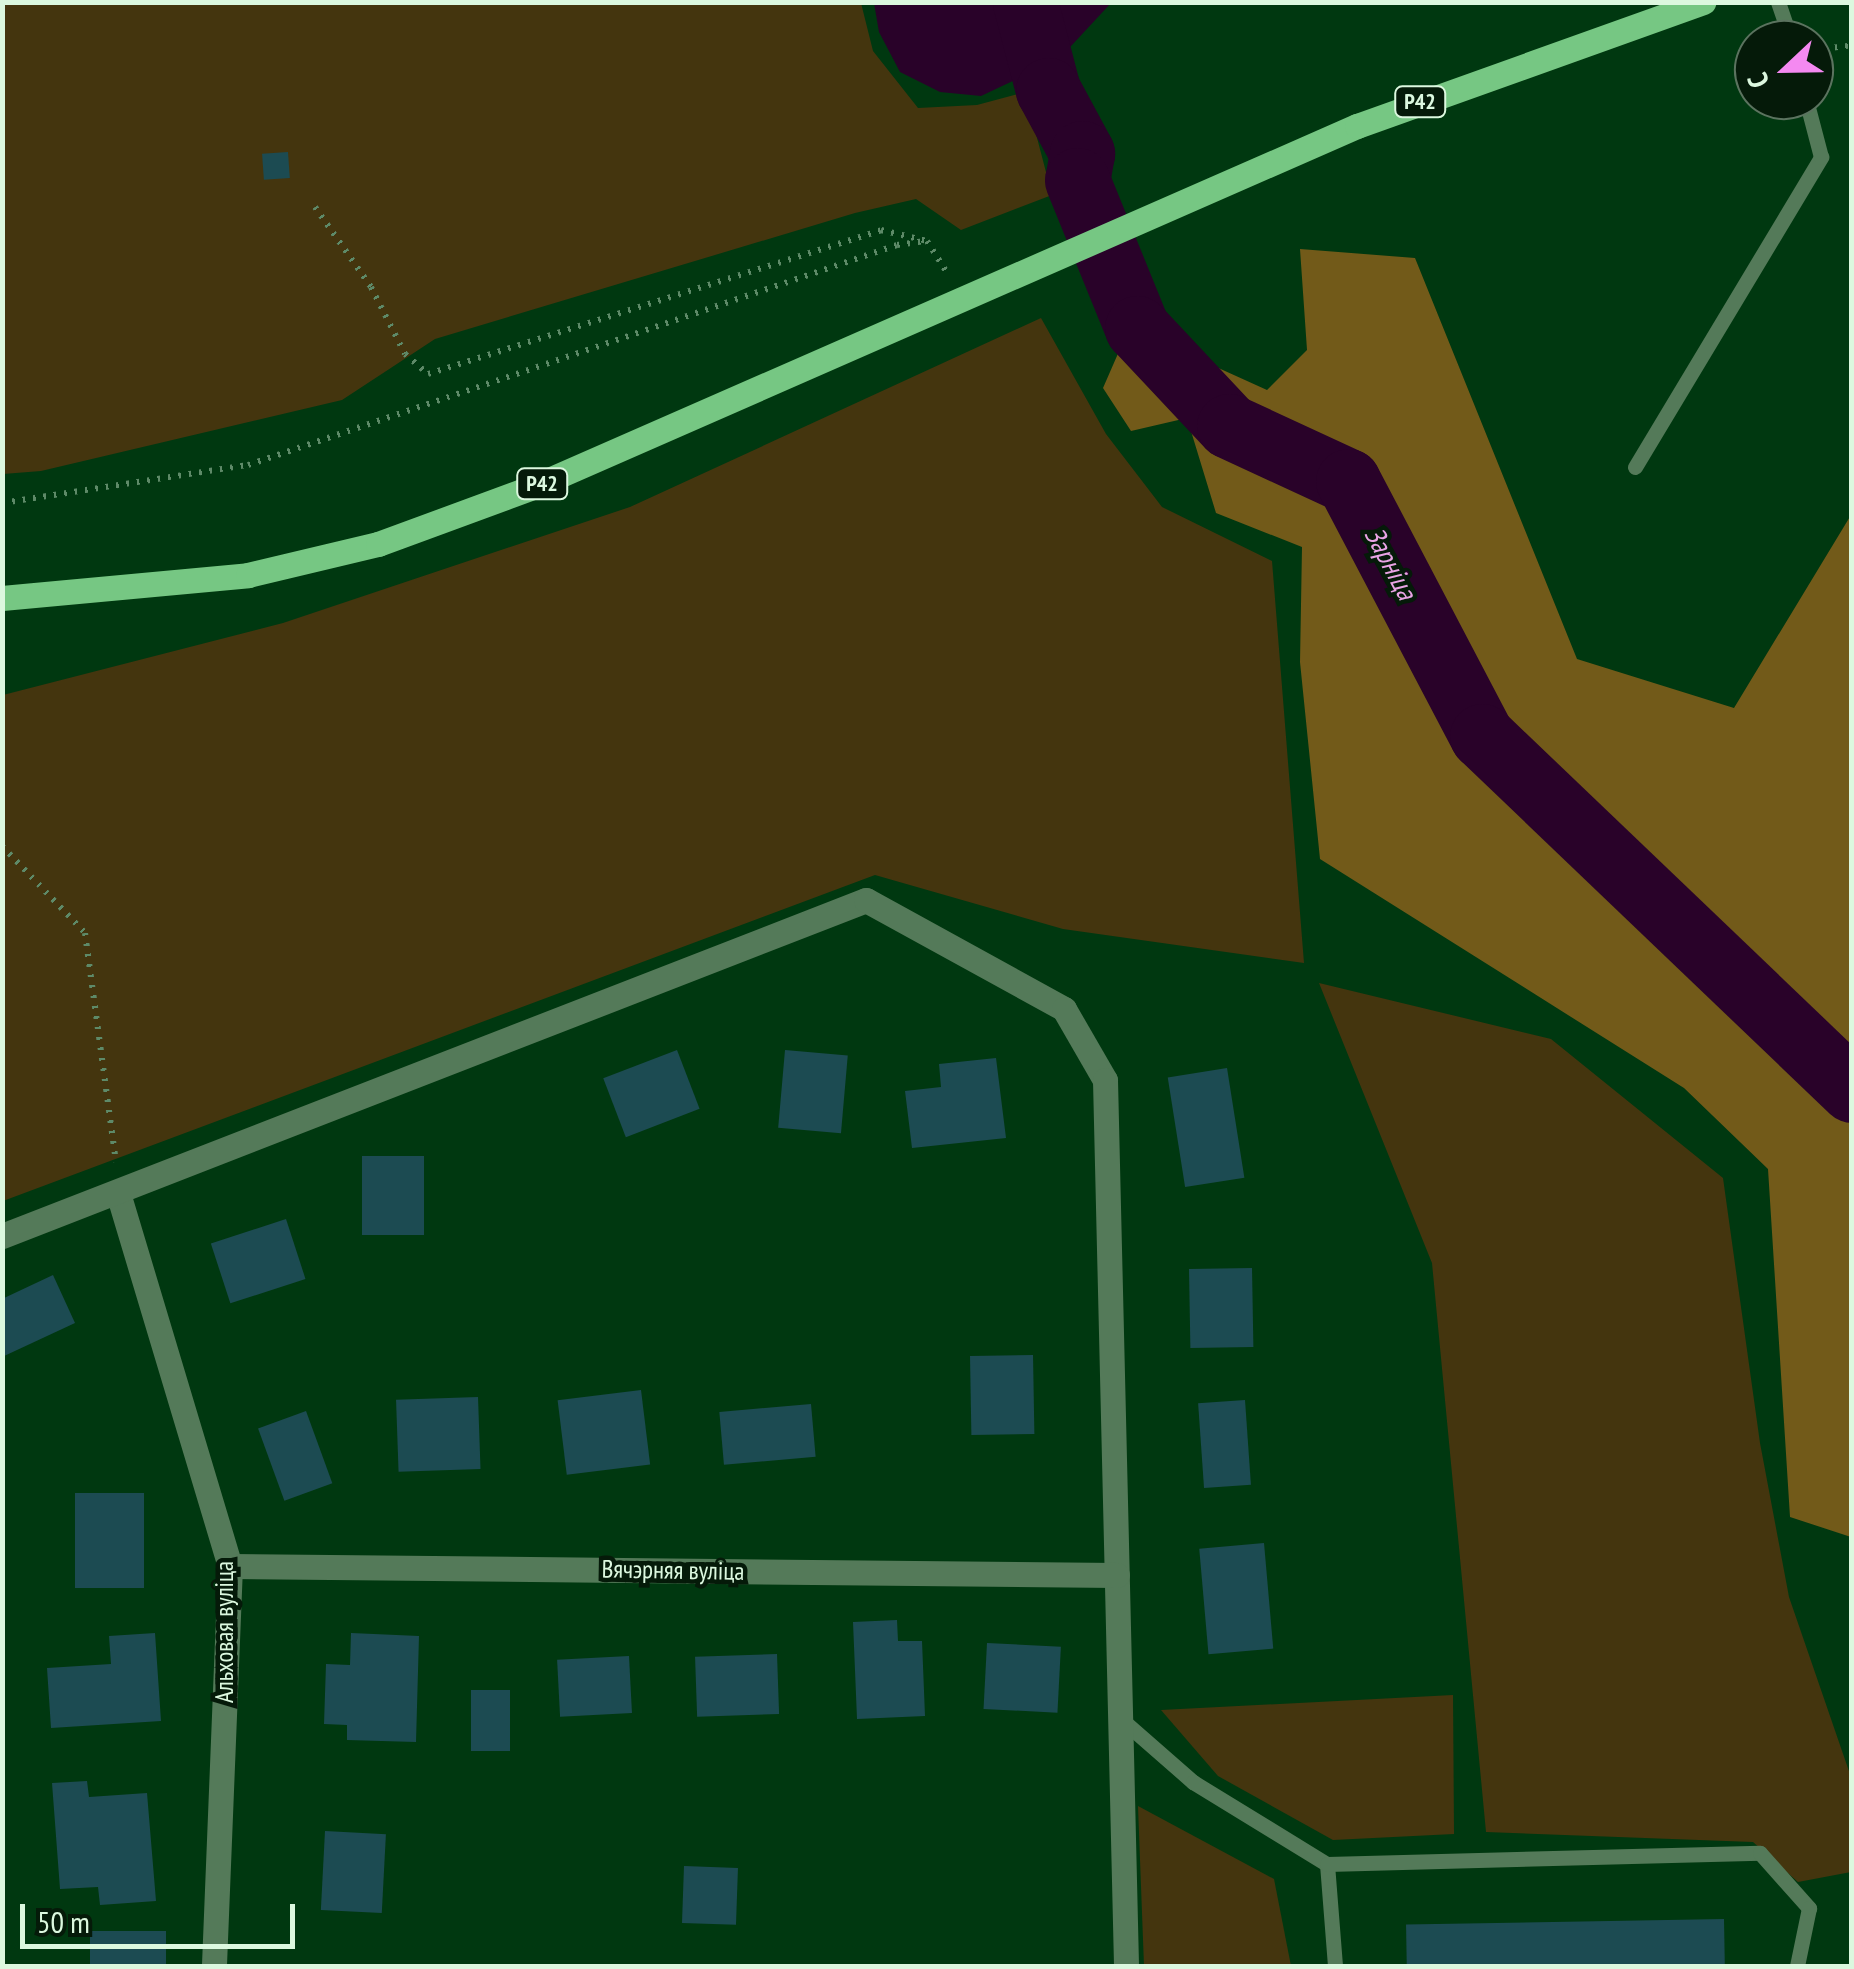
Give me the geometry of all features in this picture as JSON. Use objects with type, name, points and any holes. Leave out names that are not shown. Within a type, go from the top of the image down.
[{"type":"main road","name":"Р42","points":[[2,598],[248,575],[378,544],[533,487],[1375,119],[1704,2]]},
{"type":"street","points":[[2,1236],[866,900],[1064,1009],[1105,1080],[1126,1966]]},
{"type":"street","name":"Альховая вуліца","points":[[118,1193],[230,1566],[214,1966]]},
{"type":"street","name":"Вячэрняя вуліца","points":[[230,1566],[1117,1575]]},
{"type":"lane","points":[[1635,467],[1821,157],[1811,120]]},
{"type":"lane","points":[[1119,1717],[1193,1782],[1327,1864],[1760,1853],[1809,1908],[1797,1966]]},
{"type":"lane","points":[[1327,1864],[1335,1966]]},
{"type":"path","points":[[316,207],[371,287],[405,354],[428,374],[881,230],[927,241],[962,298]]},
{"type":"path","points":[[2,502],[248,465],[878,252],[927,241]]},
{"type":"path","points":[[2,846],[84,933],[118,1193]]},
{"type":"shaded area","points":[[874,2],[1111,3],[1059,59],[981,96],[940,92],[900,72],[879,32]]},
{"type":"shaded area","points":[[2,3],[861,3],[873,51],[918,108],[977,105],[1025,92],[1052,195],[961,230],[916,199],[855,213],[435,339],[342,400],[41,471],[3,474]]},
{"type":"shaded area","points":[[1300,249],[1415,258],[1577,659],[1734,708],[1851,515],[1851,1537],[1790,1517],[1768,1169],[1684,1088],[1320,859],[1300,662],[1302,547],[1216,513],[1187,418],[1131,431],[1103,388],[1120,349],[1172,347],[1267,390],[1307,350]]},
{"type":"shaded area","points":[[1041,318],[1106,434],[1162,507],[1272,561],[1304,963],[1063,929],[875,875],[3,1201],[3,695],[283,623],[630,507]]},
{"type":"shaded area","points":[[1319,983],[1551,1039],[1723,1178],[1760,1443],[1789,1597],[1851,1777],[1851,1872],[1798,1882],[1753,1842],[1486,1832],[1432,1263]]},
{"type":"shaded area","points":[[1453,1695],[1454,1834],[1333,1840],[1218,1776],[1161,1710]]},
{"type":"shaded area","points":[[1138,1806],[1274,1879],[1291,1966],[1144,1966]]},
{"type":"building","points":[[288,152],[290,178],[264,180],[262,154]]},
{"type":"building","points":[[677,1050],[700,1109],[626,1137],[603,1078]]},
{"type":"building","points":[[785,1050],[848,1055],[841,1133],[778,1128]]},
{"type":"building","points":[[996,1058],[1006,1138],[912,1148],[905,1091],[941,1087],[939,1064]]},
{"type":"building","points":[[1227,1068],[1244,1178],[1185,1187],[1168,1077]]},
{"type":"building","points":[[362,1156],[424,1156],[424,1235],[362,1235]]},
{"type":"building","points":[[286,1219],[305,1279],[230,1303],[211,1243]]},
{"type":"building","points":[[1252,1268],[1253,1347],[1190,1348],[1189,1269]]},
{"type":"building","points":[[53,1275],[75,1323],[2,1357],[2,1299]]},
{"type":"building","points":[[1033,1355],[1034,1434],[971,1435],[970,1356]]},
{"type":"building","points":[[641,1390],[650,1464],[567,1475],[558,1400]]},
{"type":"building","points":[[478,1397],[481,1469],[399,1472],[396,1400]]},
{"type":"building","points":[[1245,1400],[1251,1485],[1204,1488],[1198,1403]]},
{"type":"building","points":[[811,1404],[816,1457],[724,1465],[719,1412]]},
{"type":"building","points":[[306,1411],[332,1483],[284,1501],[258,1428]]},
{"type":"building","points":[[75,1493],[144,1493],[144,1588],[75,1588]]},
{"type":"building","points":[[1264,1543],[1273,1649],[1208,1654],[1199,1549]]},
{"type":"building","points":[[897,1620],[898,1641],[922,1641],[925,1716],[857,1719],[853,1622]]},
{"type":"building","points":[[155,1633],[161,1721],[51,1728],[47,1668],[111,1664],[109,1636]]},
{"type":"building","points":[[351,1633],[419,1636],[416,1742],[347,1740],[347,1725],[324,1724],[326,1664],[350,1665]]},
{"type":"building","points":[[987,1643],[1061,1647],[1057,1713],[984,1709]]},
{"type":"building","points":[[777,1654],[779,1714],[697,1717],[695,1657]]},
{"type":"building","points":[[629,1656],[632,1713],[560,1717],[557,1660]]},
{"type":"building","points":[[471,1690],[510,1690],[510,1751],[471,1751]]},
{"type":"building","points":[[87,1781],[89,1797],[147,1793],[156,1901],[100,1905],[98,1887],[60,1889],[52,1783]]},
{"type":"building","points":[[325,1831],[386,1834],[382,1913],[321,1910]]},
{"type":"building","points":[[684,1866],[738,1868],[736,1925],[682,1923]]},
{"type":"building","points":[[1724,1919],[1725,1966],[1407,1966],[1406,1925]]},
{"type":"building","points":[[90,1931],[166,1931],[166,1966],[90,1966]]},
{"type":"waterway","name":"Зарніца","points":[[1025,2],[1048,90],[1082,153],[1077,180],[1137,328],[1229,426],[1348,481],[1482,736],[1852,1090]]}]
